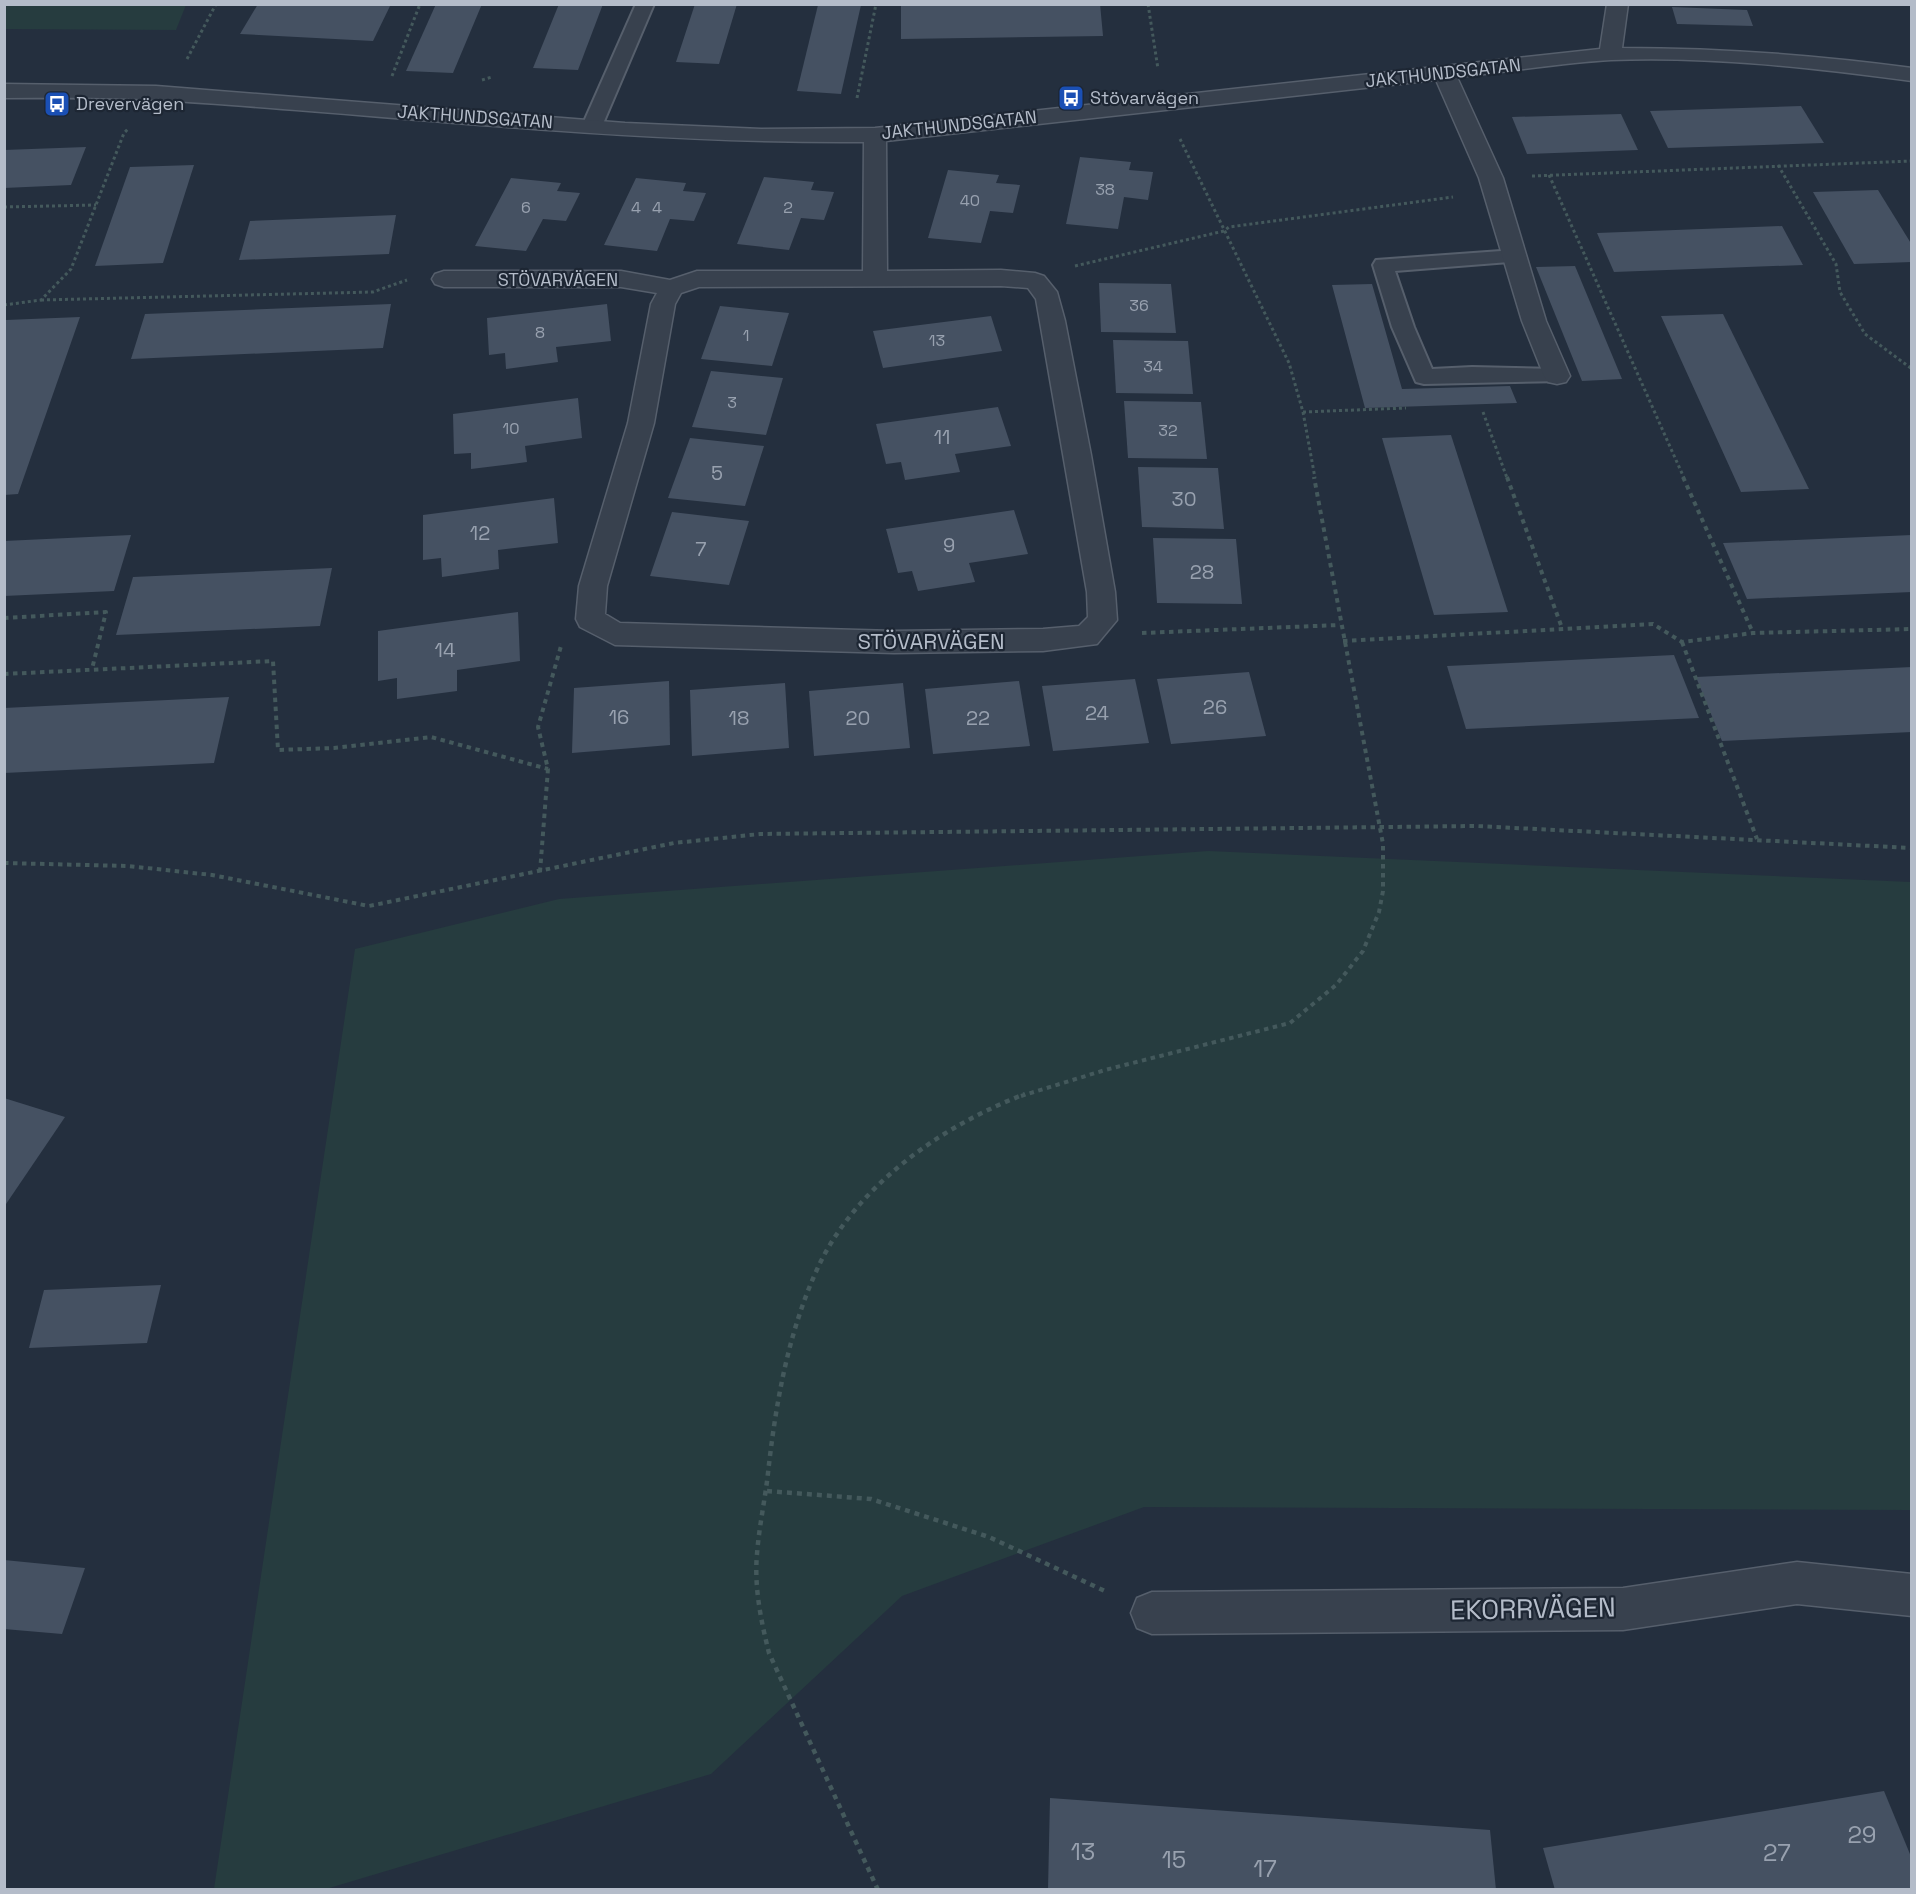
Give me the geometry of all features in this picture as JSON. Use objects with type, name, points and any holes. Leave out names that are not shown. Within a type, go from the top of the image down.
[{"type":"street","points":[[1610,54],[1618,4]]},
{"type":"street","name":"JAKTHUNDSGATAN","points":[[4,92],[156,93],[592,126],[761,136],[875,135],[1610,54],[1770,58],[1911,75]]},
{"type":"street","points":[[1444,73],[1493,185],[1534,321],[1557,376]]},
{"type":"street","points":[[875,135],[875,278]]},
{"type":"street","name":"STÖVARVÄGEN","points":[[444,279],[621,279],[672,288],[697,279],[1001,278],[1035,281]]},
{"type":"street","points":[[1035,281],[1048,298],[1053,321],[1101,592],[1103,620],[1087,636]]},
{"type":"street","points":[[590,619],[592,586],[641,423],[663,304],[672,288]]},
{"type":"street","name":"STÖVARVÄGEN","points":[[590,619],[615,634],[760,640],[894,642],[1042,640],[1087,636]]},
{"type":"street","name":"EKORRVÄGEN","points":[[1152,1613],[1623,1609],[1797,1582],[1911,1595]]},
{"type":"lane","points":[[592,126],[613,73],[645,4]]},
{"type":"lane","points":[[1515,256],[1383,265],[1403,327],[1424,377],[1472,374],[1557,376]]},
{"type":"path","points":[[41,300],[71,269],[124,133],[150,106],[156,93],[179,73],[216,4]]},
{"type":"path","points":[[391,80],[420,4]]},
{"type":"path","points":[[856,104],[876,4]]},
{"type":"path","points":[[475,82],[492,77]]},
{"type":"path","points":[[1035,281],[1082,264],[1224,231],[1229,227],[1549,175],[1911,161]]},
{"type":"path","points":[[1778,165],[1836,264],[1840,292],[1865,334],[1911,369]]},
{"type":"path","points":[[1549,175],[1753,633]]},
{"type":"path","points":[[4,207],[96,205]]},
{"type":"path","points":[[878,1890],[769,1653],[763,1629],[757,1557],[772,1430],[784,1372],[800,1317],[823,1258],[863,1203],[885,1179],[964,1120],[1016,1095],[1289,1023],[1340,983],[1370,940],[1382,909],[1387,876],[1303,412],[1289,363],[1224,231]]},
{"type":"path","points":[[4,305],[41,300],[374,292],[417,276],[443,276],[444,279]]},
{"type":"path","points":[[1480,405],[1562,628]]},
{"type":"path","points":[[1303,412],[1410,408]]},
{"type":"path","points":[[4,618],[106,612],[92,669]]},
{"type":"path","points":[[540,872],[548,769],[538,727],[561,646],[590,619]]},
{"type":"path","points":[[1343,641],[1653,624],[1682,642],[1757,839]]},
{"type":"path","points":[[1087,636],[1340,625]]},
{"type":"path","points":[[1682,642],[1753,633],[1911,629]]},
{"type":"path","points":[[4,674],[273,661],[278,750],[334,748],[431,737],[548,769]]},
{"type":"path","points":[[4,863],[129,866],[212,875],[369,906],[674,843],[760,834],[1476,826],[1911,848]]},
{"type":"path","points":[[766,1491],[872,1499],[989,1537],[1152,1613]]},
{"type":"green space","points":[[5,4],[186,5],[176,30],[5,29]]},
{"type":"green space","points":[[1208,851],[1911,882],[1911,1510],[1144,1507],[902,1596],[711,1774],[326,1889],[214,1889],[355,949],[559,899]]},
{"type":"building","points":[[258,4],[391,4],[373,41],[240,34]]},
{"type":"building","points":[[436,4],[482,4],[453,73],[406,71]]},
{"type":"building","points":[[559,4],[603,4],[578,70],[533,68]]},
{"type":"building","points":[[695,4],[737,4],[719,64],[676,62]]},
{"type":"building","points":[[901,4],[1100,4],[1103,36],[901,39]]},
{"type":"building","points":[[818,5],[861,5],[841,94],[797,91]]},
{"type":"building","points":[[1672,7],[1747,10],[1753,26],[1677,24]]},
{"type":"building","points":[[1801,106],[1824,143],[1668,148],[1650,111]]},
{"type":"building","points":[[1621,114],[1638,150],[1527,154],[1512,117]]},
{"type":"building","points":[[86,147],[71,185],[4,188],[4,150]]},
{"type":"building","points":[[1080,157],[1131,162],[1129,170],[1153,172],[1148,200],[1124,197],[1118,229],[1066,224]]},
{"type":"building","points":[[194,165],[163,263],[95,266],[130,167]]},
{"type":"building","points":[[948,170],[999,175],[996,183],[1020,185],[1013,213],[990,211],[981,243],[928,238]]},
{"type":"building","points":[[764,177],[814,182],[811,190],[834,192],[824,220],[801,218],[789,250],[737,244]]},
{"type":"building","points":[[511,178],[561,183],[557,191],[580,193],[566,221],[543,219],[526,251],[475,246]]},
{"type":"building","points":[[636,178],[686,183],[683,191],[706,193],[694,221],[670,219],[657,251],[604,245]]},
{"type":"building","points":[[1878,190],[1912,245],[1912,262],[1854,264],[1813,192]]},
{"type":"building","points":[[396,215],[389,254],[239,260],[250,221]]},
{"type":"building","points":[[1782,226],[1803,265],[1614,272],[1597,233]]},
{"type":"building","points":[[1575,266],[1622,379],[1582,381],[1536,267]]},
{"type":"building","points":[[1099,283],[1171,284],[1176,333],[1101,332]]},
{"type":"building","points":[[1372,284],[1402,389],[1510,386],[1517,403],[1365,408],[1332,285]]},
{"type":"building","points":[[391,304],[383,348],[131,359],[145,314]]},
{"type":"building","points":[[607,304],[611,341],[556,347],[558,362],[506,369],[505,353],[489,355],[487,318]]},
{"type":"building","points":[[720,306],[789,313],[772,366],[701,359]]},
{"type":"building","points":[[1723,314],[1809,489],[1741,492],[1661,316]]},
{"type":"building","points":[[991,316],[1002,351],[883,368],[873,331]]},
{"type":"building","points":[[80,317],[18,494],[4,495],[6,320]]},
{"type":"building","points":[[1113,340],[1188,341],[1193,394],[1116,393]]},
{"type":"building","points":[[711,371],[783,378],[766,435],[692,427]]},
{"type":"building","points":[[578,398],[582,438],[525,446],[527,462],[471,469],[471,453],[454,454],[453,414]]},
{"type":"building","points":[[1124,401],[1201,402],[1207,459],[1128,458]]},
{"type":"building","points":[[998,407],[1011,446],[955,454],[960,472],[905,480],[901,462],[886,464],[876,424]]},
{"type":"building","points":[[1451,435],[1508,612],[1434,615],[1382,438]]},
{"type":"building","points":[[690,438],[764,446],[745,506],[668,498]]},
{"type":"building","points":[[1138,467],[1218,468],[1224,529],[1142,527]]},
{"type":"building","points":[[554,498],[558,543],[498,550],[499,569],[442,577],[441,558],[423,560],[423,515]]},
{"type":"building","points":[[1014,510],[1028,554],[969,563],[975,582],[918,591],[912,571],[898,573],[886,529]]},
{"type":"building","points":[[672,512],[749,521],[729,585],[650,576]]},
{"type":"building","points":[[131,535],[114,591],[4,596],[4,541]]},
{"type":"building","points":[[1912,535],[1912,592],[1747,599],[1723,543]]},
{"type":"building","points":[[1153,538],[1236,539],[1242,604],[1157,603]]},
{"type":"building","points":[[332,568],[320,626],[116,635],[133,577]]},
{"type":"building","points":[[518,612],[520,661],[457,670],[457,691],[397,699],[397,678],[378,681],[378,631]]},
{"type":"building","points":[[1674,655],[1699,718],[1466,729],[1447,666]]},
{"type":"building","points":[[1912,667],[1912,732],[1722,741],[1696,677]]},
{"type":"building","points":[[1249,672],[1266,736],[1171,744],[1157,679]]},
{"type":"building","points":[[1135,679],[1149,743],[1053,751],[1042,686]]},
{"type":"building","points":[[669,681],[670,745],[572,753],[574,688]]},
{"type":"building","points":[[1019,681],[1030,746],[933,754],[925,689]]},
{"type":"building","points":[[785,683],[789,748],[692,756],[690,690]]},
{"type":"building","points":[[903,683],[910,748],[814,756],[809,691]]},
{"type":"building","points":[[229,697],[214,763],[4,773],[4,708]]},
{"type":"building","points":[[4,1098],[65,1117],[4,1207]]},
{"type":"building","points":[[161,1285],[147,1343],[29,1348],[44,1290]]},
{"type":"building","points":[[4,1560],[85,1568],[62,1634],[4,1629]]},
{"type":"building","points":[[1884,1791],[1912,1859],[1912,1890],[1555,1890],[1543,1848]]},
{"type":"building","points":[[1050,1798],[1490,1830],[1496,1890],[1048,1890]]},
{"type":"place","name":"Stövarvägen","points":[[1071,98]]},
{"type":"place","name":"Drevervägen","points":[[57,104]]}]
